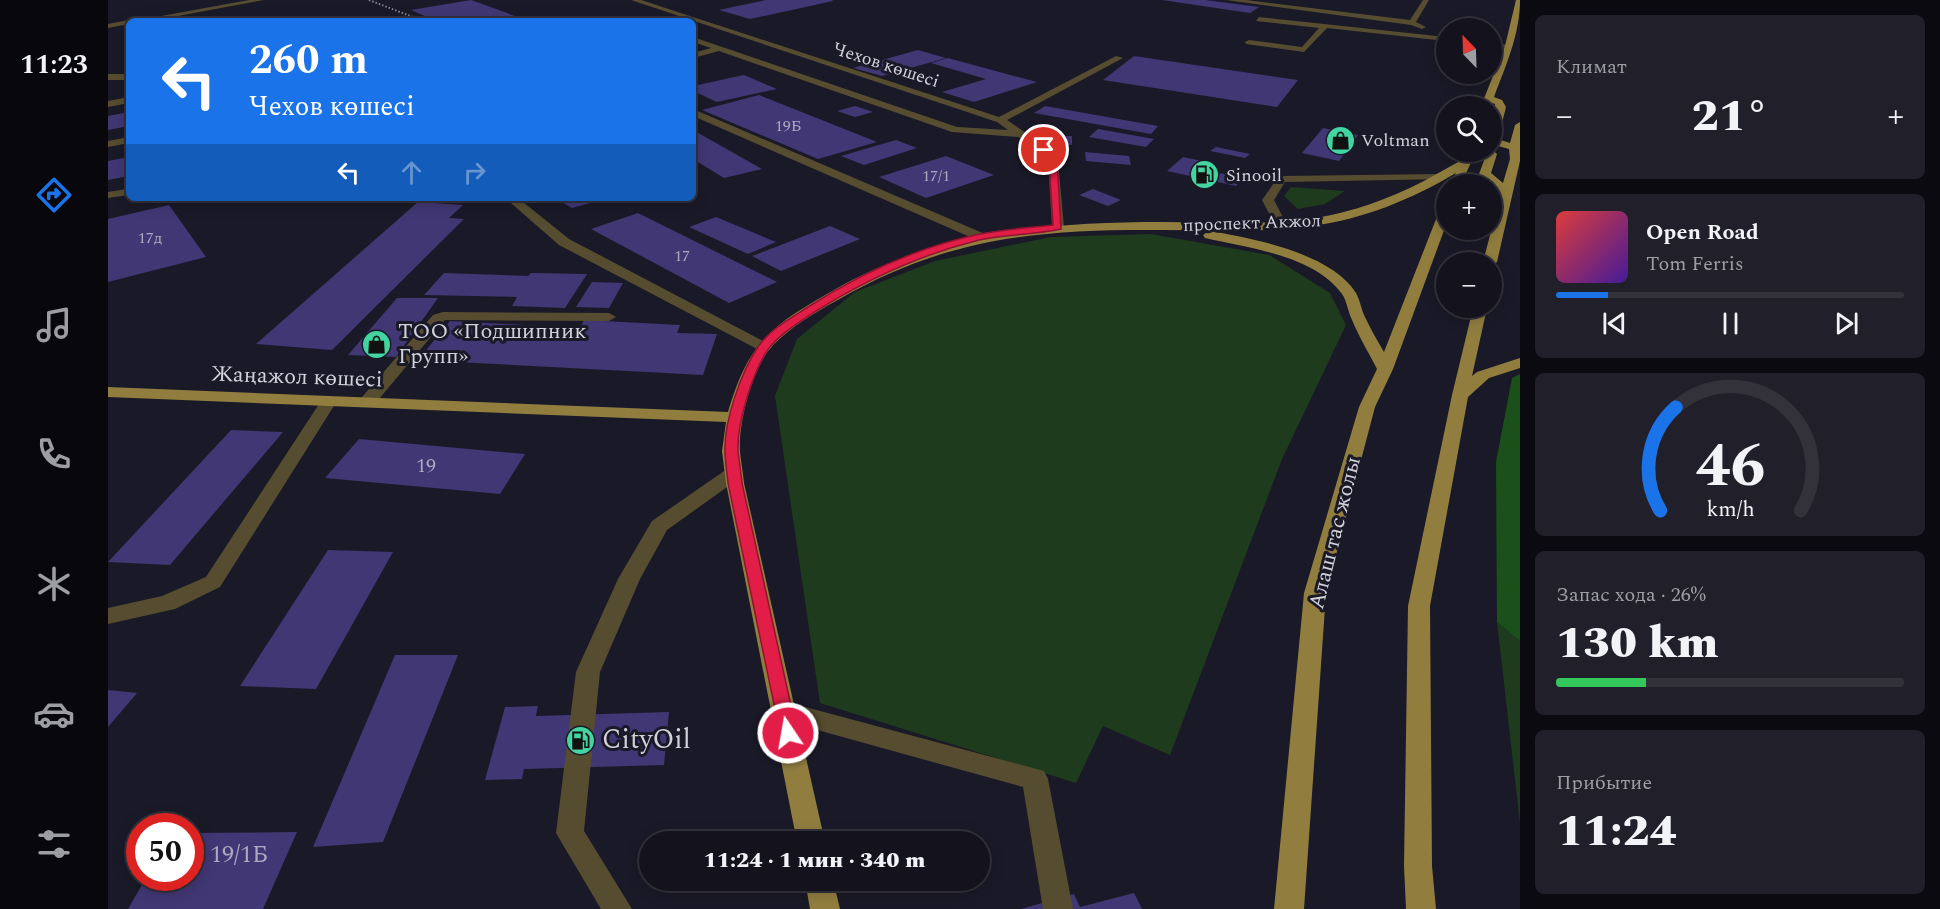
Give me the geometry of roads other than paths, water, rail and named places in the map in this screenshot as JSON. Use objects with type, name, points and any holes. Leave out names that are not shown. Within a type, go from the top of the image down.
[{"type":"main road","points":[[1490,96],[1509,46],[1519,0]]},
{"type":"main road","points":[[1492,252],[1506,191],[1517,158],[1520,125]]},
{"type":"main road","points":[[1502,148],[1517,158]]},
{"type":"main road","points":[[1489,162],[1485,174],[1489,180],[1506,191]]},
{"type":"main road","points":[[1460,174],[1464,163]]},
{"type":"main road","name":"проспект Акжол","points":[[1447,174],[1464,163]]},
{"type":"main road","name":"проспект Акжол","points":[[809,831],[734,473],[731,449],[736,417],[751,370],[764,347],[793,322],[839,292],[880,271],[931,250],[981,237],[1058,227],[1281,225],[1314,222],[1373,209],[1400,199],[1436,180]]},
{"type":"main road","name":"проспект Акжол","points":[[1100,226],[1221,237],[1253,243],[1305,261],[1328,275],[1349,293],[1357,315],[1385,369]]},
{"type":"main road","name":"Алаш тас жолы","points":[[1289,909],[1316,593],[1368,407],[1385,369],[1436,235]]},
{"type":"main road","points":[[1421,909],[1418,866],[1419,606],[1460,395],[1478,318]]},
{"type":"main road","points":[[1460,395],[1484,375],[1520,363]]},
{"type":"main road","name":"Жаңажол көшесі","points":[[108,392],[736,417]]},
{"type":"main road","points":[[821,891],[825,909]]},
{"type":"lane","points":[[156,18],[261,0]]},
{"type":"lane","name":"Чехов көшесі","points":[[634,0],[689,18]]},
{"type":"lane","points":[[1229,0],[1412,23],[1436,34]]},
{"type":"lane","points":[[1412,23],[1426,0]]},
{"type":"lane","points":[[1259,19],[1436,37]]},
{"type":"lane","name":"Чехов көшесі","points":[[696,20],[1000,120],[1044,150],[1053,161],[1058,227]]},
{"type":"lane","points":[[108,26],[126,23]]},
{"type":"lane","points":[[1248,42],[1304,50],[1324,27]]},
{"type":"lane","points":[[696,40],[957,130],[1020,134]]},
{"type":"lane","points":[[1502,45],[1509,46]]},
{"type":"lane","points":[[696,55],[720,48]]},
{"type":"lane","points":[[1000,120],[1119,58]]},
{"type":"lane","points":[[108,77],[126,76]]},
{"type":"lane","points":[[108,104],[126,101]]},
{"type":"lane","points":[[696,113],[981,237]]},
{"type":"lane","points":[[108,144],[126,141]]},
{"type":"lane","points":[[1281,225],[1268,200],[1282,179],[1436,177]]},
{"type":"lane","points":[[108,195],[126,192]]},
{"type":"lane","points":[[515,201],[564,242],[764,347]]},
{"type":"lane","points":[[368,401],[442,316],[609,317]]},
{"type":"lane","points":[[108,616],[167,603],[213,582],[329,401]]},
{"type":"lane","points":[[617,909],[570,833],[588,672],[629,579],[659,526],[734,473]]},
{"type":"lane","points":[[783,711],[1035,778],[1058,909]]},
{"type":"railway","points":[[369,0],[415,18]]},
{"type":"place","name":"Voltman","points":[[1340,140]]},
{"type":"place","name":"Sinooil","points":[[1205,175]]},
{"type":"place","name":"ТОО «Подшипник Групп»","points":[[377,344]]},
{"type":"place","name":"CityOil","points":[[581,740]]}]
